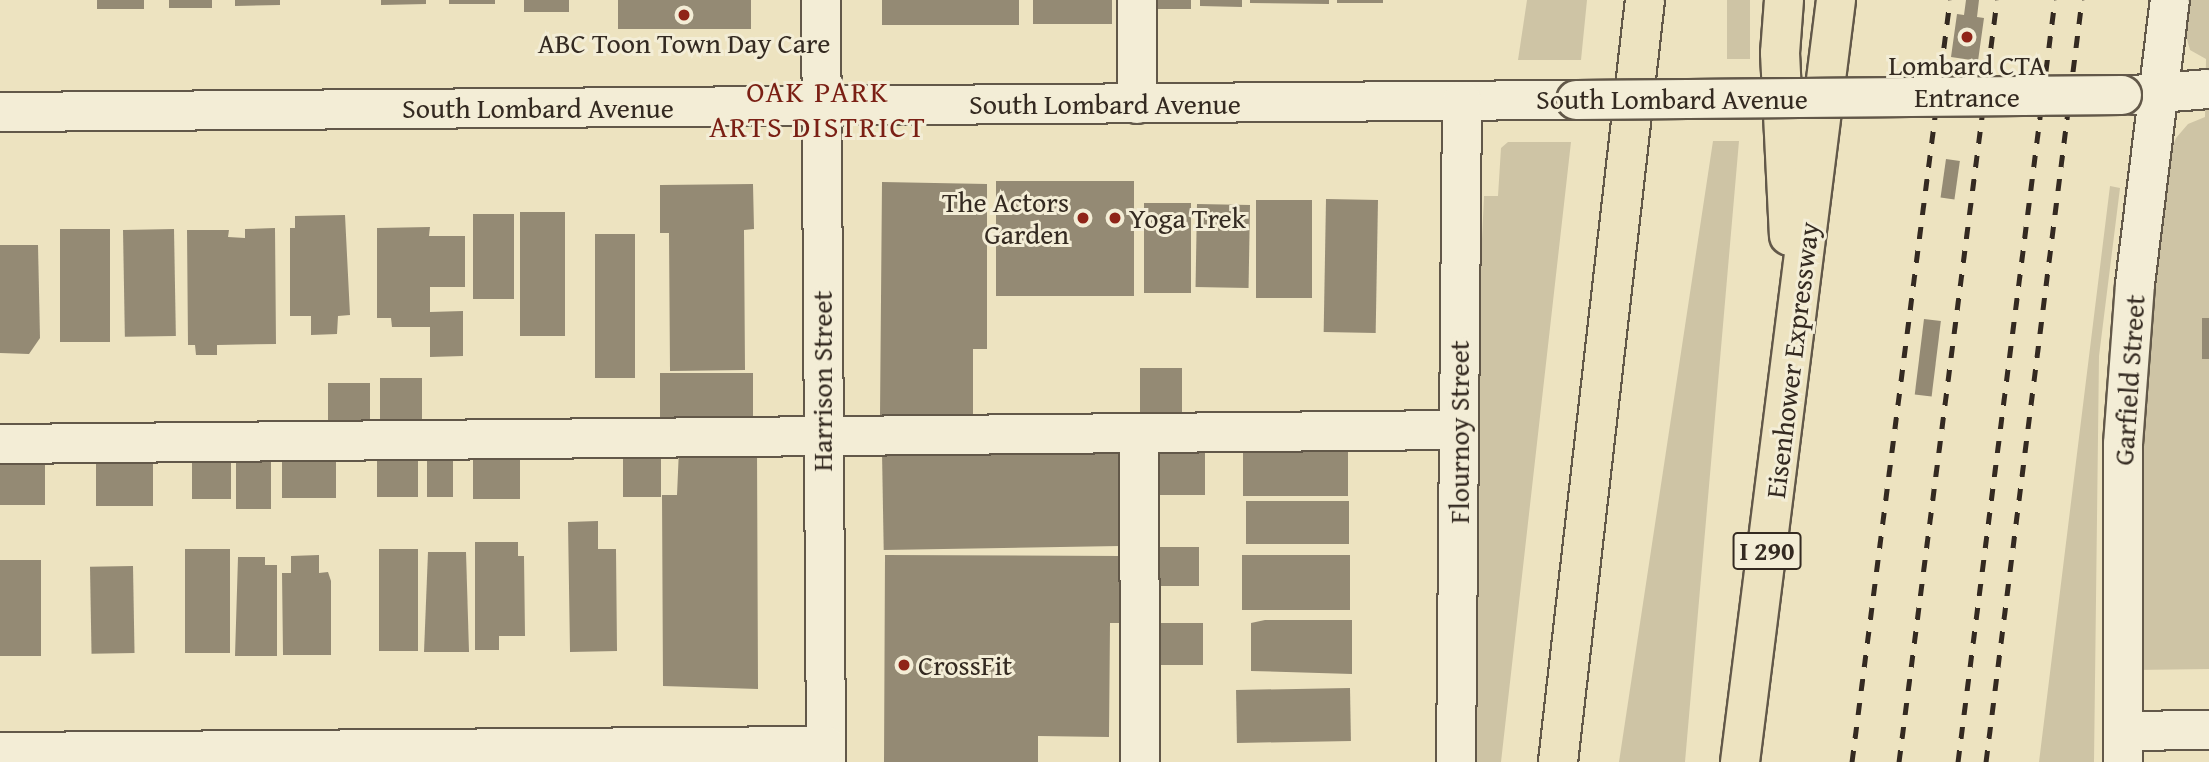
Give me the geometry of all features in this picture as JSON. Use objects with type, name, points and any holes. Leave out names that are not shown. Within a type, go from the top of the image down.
[{"type":"highway","points":[[1558,762],[1645,0]]},
{"type":"highway","points":[[1784,0],[1780,52],[1795,340]]},
{"type":"highway","name":"Eisenhower Expressway","points":[[1740,762],[1836,0]]},
{"type":"street","name":"Harrison Street","points":[[821,0],[826,754]]},
{"type":"street","points":[[1137,0],[1138,104]]},
{"type":"street","name":"Garfield Street","points":[[2123,746],[2123,444],[2135,284],[2140,95],[2170,0]]},
{"type":"street","name":"South Lombard Avenue","points":[[0,112],[2140,95],[2209,89]]},
{"type":"street","name":"Flournoy Street","points":[[1456,762],[1462,101]]},
{"type":"street","points":[[0,444],[1459,430]]},
{"type":"street","points":[[1139,433],[1140,762]]},
{"type":"street","points":[[2123,746],[2209,730]]},
{"type":"street","points":[[0,752],[826,754]]},
{"type":"shaded area","points":[[1527,0],[1587,0],[1581,60],[1518,60]]},
{"type":"shaded area","points":[[1727,0],[1750,0],[1750,59],[1727,59]]},
{"type":"shaded area","points":[[2190,0],[2209,0],[2209,669],[2134,670],[2131,448],[2167,161],[2176,138],[2188,124],[2205,117],[2206,59],[2190,50],[2186,36]]},
{"type":"shaded area","points":[[1713,141],[1739,141],[1685,762],[1619,762]]},
{"type":"shaded area","points":[[1508,142],[1571,142],[1501,762],[1477,762],[1473,434],[1484,196],[1498,196],[1501,148]]},
{"type":"shaded area","points":[[2110,186],[2120,188],[2099,356],[2094,762],[2039,762]]},
{"type":"building","points":[[97,0],[144,0],[144,9],[97,9]]},
{"type":"building","points":[[169,0],[212,0],[212,8],[169,8]]},
{"type":"building","points":[[235,0],[280,0],[280,5],[235,6]]},
{"type":"building","points":[[381,0],[426,0],[426,4],[381,5]]},
{"type":"building","points":[[449,0],[495,0],[495,4],[449,4]]},
{"type":"building","points":[[524,0],[569,0],[569,12],[524,12]]},
{"type":"building","name":"ABC Toon Town Day Care","points":[[618,0],[751,0],[751,29],[618,29]]},
{"type":"building","points":[[882,0],[1019,0],[1019,25],[882,25]]},
{"type":"building","points":[[1033,0],[1112,0],[1112,24],[1033,24]]},
{"type":"building","points":[[1150,0],[1191,0],[1191,9],[1150,9]]},
{"type":"building","points":[[1200,0],[1242,0],[1242,7],[1200,6]]},
{"type":"building","points":[[1250,0],[1329,0],[1329,4],[1250,3]]},
{"type":"building","points":[[1337,0],[1383,0],[1383,3],[1337,3]]},
{"type":"building","name":"Lombard CTA Entrance","points":[[1966,0],[1979,0],[1977,17],[1984,18],[1978,61],[1951,57],[1957,14],[1964,15]]},
{"type":"building","points":[[1946,159],[1960,161],[1954,200],[1941,198]]},
{"type":"building","points":[[996,181],[1134,181],[1134,296],[996,296]]},
{"type":"building","points":[[882,182],[987,184],[987,349],[973,349],[973,417],[880,416]]},
{"type":"building","points":[[753,184],[754,229],[744,230],[745,370],[670,371],[669,233],[660,233],[660,185]]},
{"type":"building","points":[[1326,199],[1378,200],[1376,333],[1324,332]]},
{"type":"building","points":[[1256,200],[1312,200],[1312,298],[1256,298]]},
{"type":"building","points":[[1144,203],[1191,203],[1191,293],[1144,293]]},
{"type":"building","points":[[1197,204],[1250,205],[1249,288],[1196,287]]},
{"type":"building","points":[[520,212],[565,212],[565,336],[520,336]]},
{"type":"building","points":[[473,214],[514,214],[514,299],[473,299]]},
{"type":"building","points":[[345,215],[350,315],[338,316],[337,334],[311,335],[311,316],[290,316],[290,228],[295,228],[295,216]]},
{"type":"building","points":[[430,227],[429,236],[465,236],[465,287],[430,287],[430,312],[463,311],[463,356],[430,357],[430,327],[392,327],[391,318],[377,318],[377,228]]},
{"type":"building","points":[[275,228],[276,344],[217,345],[217,355],[196,355],[195,345],[188,345],[187,230],[229,230],[228,237],[245,238],[245,229]]},
{"type":"building","points":[[60,229],[110,229],[110,342],[60,342]]},
{"type":"building","points":[[174,229],[176,336],[125,337],[123,230]]},
{"type":"building","points":[[595,234],[635,234],[635,378],[595,378]]},
{"type":"building","points":[[0,245],[38,245],[40,338],[29,354],[0,353]]},
{"type":"building","points":[[2202,318],[2209,318],[2209,359],[2202,359]]},
{"type":"building","points":[[1924,319],[1941,321],[1932,397],[1915,394]]},
{"type":"building","points":[[1140,368],[1182,368],[1182,412],[1140,412]]},
{"type":"building","points":[[660,373],[753,373],[753,421],[660,421]]},
{"type":"building","points":[[380,378],[422,378],[422,420],[380,420]]},
{"type":"building","points":[[328,383],[370,383],[370,423],[328,423]]},
{"type":"building","points":[[757,448],[758,689],[663,686],[662,495],[677,495],[679,449]]},
{"type":"building","points":[[1118,450],[1120,546],[884,550],[882,454]]},
{"type":"building","points":[[1243,451],[1348,451],[1348,496],[1243,496]]},
{"type":"building","points":[[1160,453],[1205,453],[1205,495],[1160,495]]},
{"type":"building","points":[[623,455],[661,455],[661,497],[623,497]]},
{"type":"building","points":[[473,456],[520,456],[520,499],[473,499]]},
{"type":"building","points":[[282,457],[336,457],[336,498],[282,498]]},
{"type":"building","points":[[377,457],[418,457],[418,497],[377,497]]},
{"type":"building","points":[[427,457],[453,457],[453,497],[427,497]]},
{"type":"building","points":[[0,461],[45,461],[45,505],[0,505]]},
{"type":"building","points":[[236,461],[271,461],[271,509],[236,509]]},
{"type":"building","points":[[192,463],[231,463],[231,499],[192,499]]},
{"type":"building","points":[[96,464],[153,464],[153,506],[96,506]]},
{"type":"building","points":[[1246,501],[1349,501],[1349,544],[1246,544]]},
{"type":"building","points":[[598,521],[598,549],[616,549],[617,651],[570,652],[568,522]]},
{"type":"building","points":[[475,542],[518,542],[518,556],[524,556],[525,636],[499,636],[499,650],[475,650]]},
{"type":"building","points":[[1159,547],[1199,547],[1199,586],[1159,586]]},
{"type":"building","points":[[185,549],[230,549],[230,653],[185,653]]},
{"type":"building","points":[[379,549],[418,549],[418,651],[379,651]]},
{"type":"building","points":[[428,552],[466,552],[469,652],[424,652]]},
{"type":"building","points":[[319,555],[319,573],[328,572],[331,581],[331,655],[283,655],[282,573],[291,573],[291,556]]},
{"type":"building","points":[[885,555],[1120,556],[1119,623],[1110,623],[1109,737],[1038,736],[1038,762],[884,762]]},
{"type":"building","points":[[1242,555],[1350,555],[1350,610],[1242,610]]},
{"type":"building","points":[[238,557],[265,557],[265,565],[277,565],[277,656],[235,656]]},
{"type":"building","points":[[0,560],[41,560],[41,656],[0,656]]},
{"type":"building","points":[[133,566],[135,653],[92,654],[90,567]]},
{"type":"building","points":[[1265,620],[1352,620],[1352,674],[1251,671],[1251,623]]},
{"type":"building","points":[[1158,623],[1203,623],[1203,665],[1158,665]]},
{"type":"building","points":[[1350,688],[1351,741],[1237,743],[1236,690]]},
{"type":"railway","points":[[1852,762],[1950,0]]},
{"type":"railway","points":[[1899,762],[1997,0]]},
{"type":"railway","points":[[1958,762],[2055,0]]},
{"type":"railway","points":[[1986,762],[2082,0]]},
{"type":"place","name":"ABC Toon Town Day Care","points":[[684,15]]},
{"type":"place","name":"Lombard CTA Entrance","points":[[1967,37]]},
{"type":"place","name":"The Actors Garden","points":[[1083,218]]},
{"type":"place","name":"Yoga Trek","points":[[1115,218]]},
{"type":"place","name":"CrossFit","points":[[904,665]]},
{"type":"district","name":"OAK PARK ARTS DISTRICT","points":[[818,108]]}]
